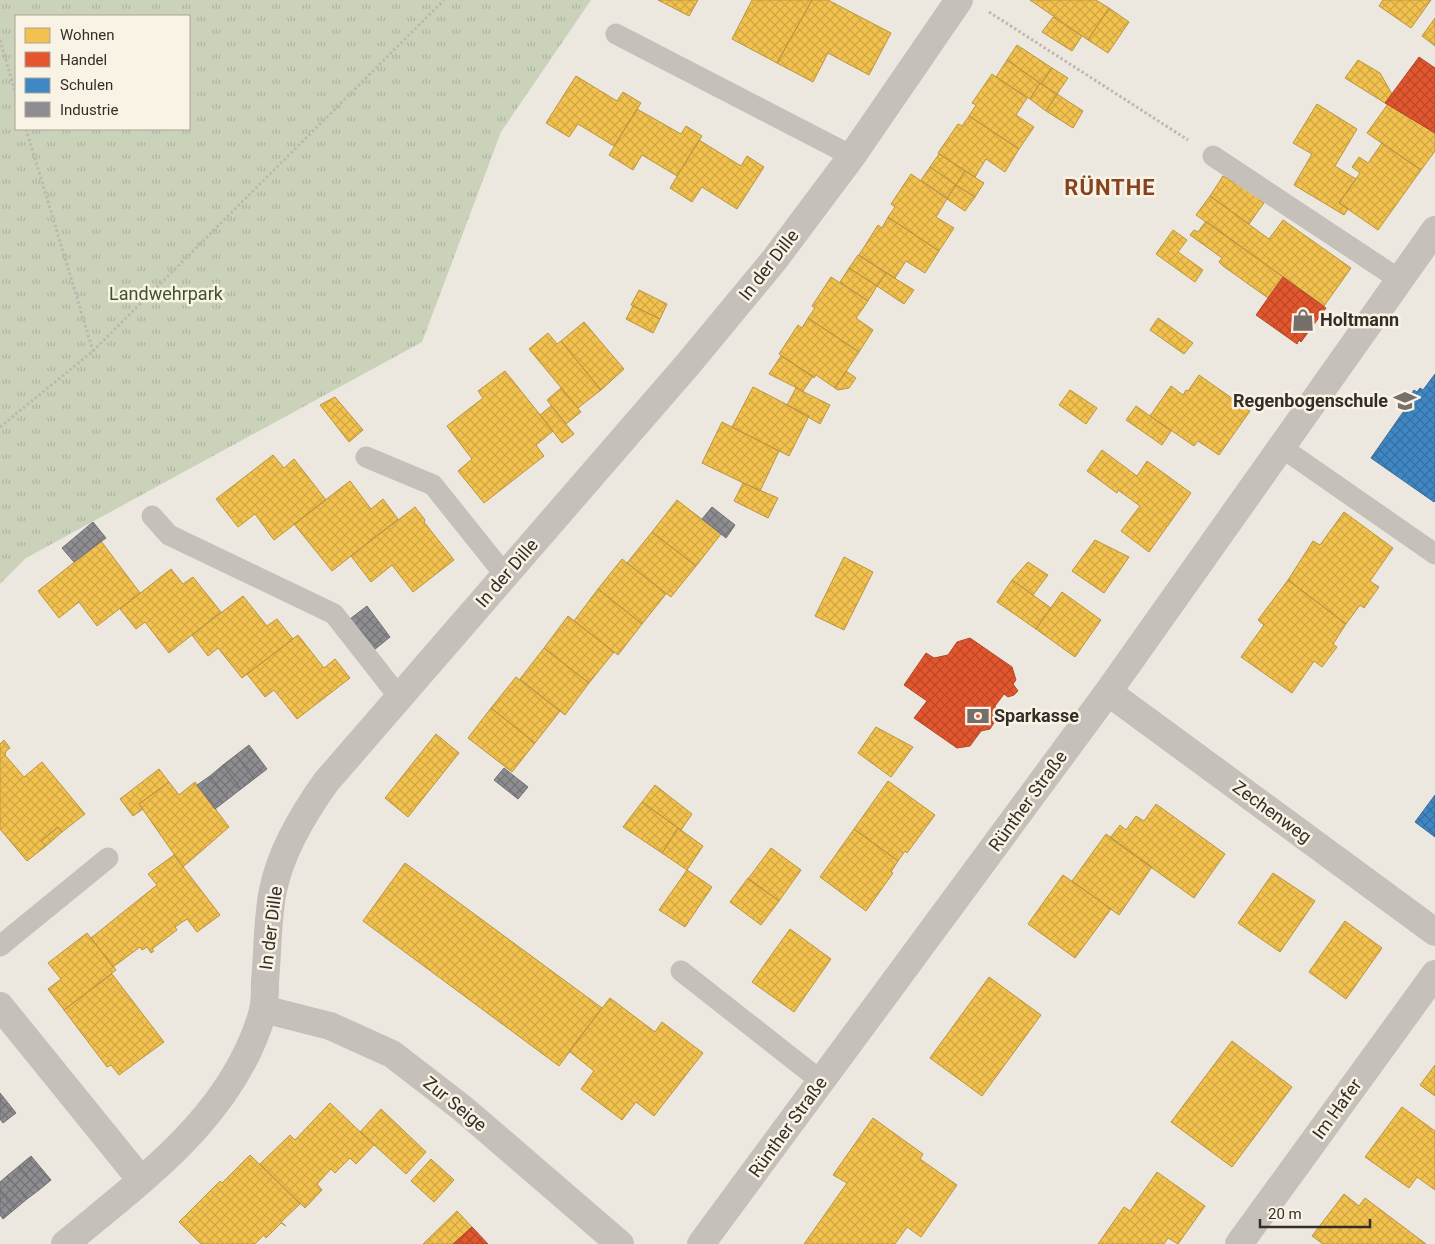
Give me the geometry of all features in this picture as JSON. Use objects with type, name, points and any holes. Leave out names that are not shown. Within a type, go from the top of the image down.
[{"type":"street","name":"In der Dille","points":[[65,1244],[184,1142],[221,1099],[248,1053],[263,1009],[273,890],[286,851],[306,809],[326,782],[689,363],[775,258],[852,156],[959,0]]},
{"type":"street","name":"Rünther Straße","points":[[701,1244],[1108,692],[1435,230]]},
{"type":"street","name":"Zechenweg","points":[[1108,692],[1435,932]]},
{"type":"street","name":"Im Hafer","points":[[1239,1244],[1435,974]]},
{"type":"street","points":[[0,1006],[141,1180]]},
{"type":"street","name":"Zur Seige","points":[[263,1009],[330,1026],[392,1054],[462,1108],[620,1244]]},
{"type":"lane","points":[[616,34],[852,156]]},
{"type":"lane","points":[[1213,156],[1400,280]]},
{"type":"lane","points":[[1281,447],[1435,554]]},
{"type":"lane","points":[[366,457],[433,485],[505,575]]},
{"type":"lane","points":[[152,516],[169,535],[334,614],[399,697]]},
{"type":"lane","points":[[0,946],[108,858]]},
{"type":"lane","points":[[681,971],[821,1081]]},
{"type":"path","points":[[0,427],[93,351],[444,0]]},
{"type":"path","points":[[984,9],[1213,156]]},
{"type":"path","points":[[0,40],[15,92]]},
{"type":"path","points":[[26,130],[93,351]]},
{"type":"green space","name":"Landwehrpark","points":[[0,0],[591,0],[501,132],[422,342],[26,558],[0,584]]},
{"type":"building: Wohnen","points":[[658,0],[698,0],[689,16]]},
{"type":"building: Wohnen","points":[[752,0],[812,0],[777,63],[732,39]]},
{"type":"building: Wohnen","points":[[812,0],[828,0],[891,33],[869,75],[828,53],[813,82],[777,63]]},
{"type":"building: Wohnen","points":[[1030,0],[1096,0],[1109,8],[1088,40]]},
{"type":"building: Wohnen","points":[[1383,0],[1431,0],[1411,28],[1379,6]]},
{"type":"building: Wohnen","points":[[1109,8],[1129,22],[1108,53],[1088,40]]},
{"type":"building: Wohnen","points":[[1053,17],[1082,36],[1072,51],[1042,32]]},
{"type":"building: Wohnen","points":[[1435,18],[1435,46],[1422,36]]},
{"type":"building: Wohnen","points":[[1017,45],[1052,68],[1041,84],[1007,60]]},
{"type":"building: Wohnen","points":[[1007,60],[1040,83],[1030,99],[996,77]]},
{"type":"building: Wohnen","points":[[1358,60],[1380,73],[1392,94],[1385,103],[1345,78]]},
{"type":"building: Wohnen","points":[[1052,68],[1068,78],[1057,94],[1041,84]]},
{"type":"building: Wohnen","points":[[992,74],[1027,98],[1016,115],[1034,127],[1019,149],[969,116],[976,105],[972,103]]},
{"type":"building: Wohnen","points":[[576,76],[617,101],[623,92],[641,103],[614,146],[578,124],[569,137],[546,123]]},
{"type":"building: Wohnen","points":[[1040,83],[1057,94],[1046,111],[1030,99]]},
{"type":"building: Wohnen","points":[[1057,94],[1083,111],[1073,128],[1046,111]]},
{"type":"building: Wohnen","points":[[1317,104],[1357,129],[1335,166],[1356,179],[1339,203],[1348,209],[1344,215],[1294,185],[1312,154],[1293,143]]},
{"type":"building: Wohnen","points":[[1388,104],[1435,133],[1435,151],[1421,170],[1367,133]]},
{"type":"building: Wohnen","points":[[637,109],[681,134],[686,126],[702,136],[677,176],[642,155],[633,170],[609,155]]},
{"type":"building: Wohnen","points":[[969,116],[1019,149],[1005,172],[986,159],[975,177],[938,153],[958,124],[962,126]]},
{"type":"building: Wohnen","points":[[699,140],[741,166],[747,156],[764,167],[737,209],[702,187],[692,202],[670,188]]},
{"type":"building: Wohnen","points":[[1382,143],[1421,170],[1378,230],[1339,203],[1360,173],[1352,167],[1359,157],[1368,163]]},
{"type":"building: Wohnen","points":[[939,154],[965,171],[956,185],[930,167]]},
{"type":"building: Wohnen","points":[[930,167],[956,185],[947,198],[921,180]]},
{"type":"building: Wohnen","points":[[965,171],[984,183],[975,197],[956,185]]},
{"type":"building: Wohnen","points":[[911,174],[947,199],[936,217],[954,228],[939,251],[888,217],[895,207],[891,204]]},
{"type":"building: Wohnen","points":[[1223,176],[1266,200],[1249,224],[1210,196]]},
{"type":"building: Wohnen","points":[[956,185],[975,197],[965,211],[947,199]]},
{"type":"building: Wohnen","points":[[1210,196],[1269,239],[1283,220],[1351,268],[1324,306],[1196,215]]},
{"type":"building: Wohnen","points":[[888,217],[939,251],[925,273],[906,261],[895,278],[859,255],[878,225],[882,228]]},
{"type":"building: Wohnen","points":[[1206,221],[1283,277],[1268,298],[1223,266],[1219,262],[1222,258],[1190,235],[1194,230],[1198,232]]},
{"type":"building: Wohnen","points":[[1173,230],[1187,240],[1178,252],[1203,270],[1195,282],[1156,254]]},
{"type":"building: Wohnen","points":[[858,255],[886,273],[877,286],[849,268]]},
{"type":"building: Wohnen","points":[[849,268],[877,286],[868,301],[840,282]]},
{"type":"building: Wohnen","points":[[886,273],[914,290],[904,304],[877,286]]},
{"type":"building: Wohnen","points":[[831,277],[868,301],[856,318],[873,330],[859,352],[808,318],[815,308],[812,306]]},
{"type":"building: Wohnen","points":[[639,290],[667,304],[660,319],[631,305]]},
{"type":"building: Wohnen","points":[[633,306],[660,319],[653,333],[626,319]]},
{"type":"building: Wohnen","points":[[808,318],[859,352],[835,388],[816,375],[814,378],[779,354],[798,325],[802,328]]},
{"type":"building: Wohnen","points":[[1158,318],[1193,343],[1184,354],[1150,330]]},
{"type":"building: Wohnen","points":[[584,322],[624,369],[601,390],[561,341]]},
{"type":"building: Wohnen","points":[[548,333],[557,344],[561,341],[601,390],[578,408],[529,349]]},
{"type":"building: Wohnen","points":[[781,356],[813,376],[803,391],[769,374]]},
{"type":"building: Wohnen","points":[[505,371],[553,431],[536,445],[544,456],[484,503],[458,471],[472,459],[447,426],[483,398],[478,391]]},
{"type":"building: Wohnen","points":[[846,371],[856,378],[849,388],[838,390],[835,388]]},
{"type":"building: Wohnen","points":[[1199,375],[1250,411],[1219,455],[1198,441],[1194,446],[1150,416],[1171,386],[1183,395]]},
{"type":"building: Wohnen","points":[[753,387],[809,416],[789,456],[732,427]]},
{"type":"building: Wohnen","points":[[561,388],[581,412],[566,424],[547,400]]},
{"type":"building: Wohnen","points":[[796,388],[830,405],[820,424],[787,405]]},
{"type":"building: Wohnen","points":[[1070,390],[1097,408],[1086,424],[1059,405]]},
{"type":"building: Wohnen","points":[[335,397],[363,430],[349,442],[320,405]]},
{"type":"building: Wohnen","points":[[551,406],[574,434],[562,443],[540,415]]},
{"type":"building: Wohnen","points":[[1136,406],[1171,431],[1162,445],[1126,420]]},
{"type":"building: Wohnen","points":[[722,422],[779,451],[760,491],[702,463]]},
{"type":"building: Wohnen","points":[[1102,450],[1137,476],[1147,461],[1191,493],[1149,552],[1121,531],[1140,506],[1118,490],[1117,493],[1087,471]]},
{"type":"building: Wohnen","points":[[273,455],[284,468],[294,459],[326,500],[274,540],[255,514],[238,527],[216,499]]},
{"type":"building: Wohnen","points":[[350,481],[371,509],[383,499],[398,519],[332,571],[294,524]]},
{"type":"building: Wohnen","points":[[743,483],[778,498],[768,518],[734,501]]},
{"type":"building: Wohnen","points":[[677,500],[721,534],[696,566],[652,532]]},
{"type":"building: Wohnen","points":[[415,507],[425,520],[424,522],[454,560],[413,592],[392,565],[371,582],[351,556]]},
{"type":"building: Wohnen","points":[[1344,512],[1393,548],[1370,581],[1379,587],[1364,608],[1360,605],[1346,624],[1288,580],[1313,541],[1320,545]]},
{"type":"building: Wohnen","points":[[652,532],[696,566],[671,597],[627,563]]},
{"type":"building: Wohnen","points":[[1095,540],[1129,557],[1104,593],[1072,571]]},
{"type":"building: Wohnen","points":[[101,541],[140,593],[97,626],[79,602],[59,618],[38,591]]},
{"type":"building: Wohnen","points":[[844,557],[873,572],[844,630],[815,616]]},
{"type":"building: Wohnen","points":[[622,559],[666,594],[642,624],[598,589]]},
{"type":"building: Wohnen","points":[[1028,562],[1048,575],[1033,595],[1012,580]]},
{"type":"building: Wohnen","points":[[171,569],[183,584],[193,577],[221,612],[169,653],[145,622],[136,629],[120,609]]},
{"type":"building: Wohnen","points":[[1012,580],[1051,608],[1036,629],[997,602]]},
{"type":"building: Wohnen","points":[[1288,580],[1346,624],[1333,644],[1337,647],[1322,667],[1314,661],[1292,693],[1241,657],[1264,625],[1258,620]]},
{"type":"building: Wohnen","points":[[598,589],[642,624],[618,655],[574,621]]},
{"type":"building: Wohnen","points":[[1062,592],[1101,620],[1075,657],[1036,629]]},
{"type":"building: Wohnen","points":[[243,596],[267,626],[277,619],[293,639],[242,678],[218,648],[208,656],[192,635]]},
{"type":"building: Wohnen","points":[[568,616],[614,652],[589,683],[544,648]]},
{"type":"building: Wohnen","points":[[298,635],[324,668],[335,659],[350,678],[297,719],[274,690],[265,697],[247,674]]},
{"type":"building: Wohnen","points":[[544,648],[589,683],[565,715],[520,679]]},
{"type":"building: Wohnen","points":[[516,677],[560,711],[535,743],[491,708]]},
{"type":"building: Wohnen","points":[[491,708],[535,743],[512,772],[468,738]]},
{"type":"building: Wohnen","points":[[876,727],[913,747],[891,777],[858,753]]},
{"type":"building: Wohnen","points":[[436,734],[459,753],[408,817],[385,798]]},
{"type":"building: Wohnen","points":[[4,740],[10,748],[6,751],[5,755],[24,777],[42,762],[85,814],[62,832],[58,827],[41,841],[46,846],[27,861],[0,829],[0,744]]},
{"type":"building: Wohnen","points":[[159,769],[169,782],[139,804],[143,809],[133,816],[120,799]]},
{"type":"building: Wohnen","points":[[888,781],[935,815],[907,853],[905,851],[898,861],[854,829]]},
{"type":"building: Wohnen","points":[[169,782],[179,795],[195,782],[229,827],[183,867],[139,804]]},
{"type":"building: Wohnen","points":[[655,785],[692,814],[681,830],[642,802]]},
{"type":"building: Wohnen","points":[[642,802],[678,828],[662,853],[623,827]]},
{"type":"building: Wohnen","points":[[1156,804],[1225,854],[1194,898],[1110,838],[1120,825],[1126,830],[1136,816],[1144,821]]},
{"type":"building: Wohnen","points":[[58,827],[62,832],[46,846],[41,841]]},
{"type":"building: Wohnen","points":[[678,828],[703,846],[687,870],[662,853]]},
{"type":"building: Wohnen","points":[[854,829],[898,861],[891,872],[893,873],[866,911],[820,877]]},
{"type":"building: Wohnen","points":[[1106,834],[1152,867],[1119,915],[1072,881]]},
{"type":"building: Wohnen","points":[[771,848],[801,870],[779,901],[748,879]]},
{"type":"building: Wohnen","points":[[174,855],[220,915],[197,932],[187,919],[175,927],[177,930],[152,949],[154,951],[151,953],[147,947],[142,950],[140,947],[113,967],[91,938],[157,885],[148,874]]},
{"type":"building: Wohnen","points":[[405,863],[602,1008],[559,1066],[363,921]]},
{"type":"building: Wohnen","points":[[687,870],[712,887],[685,927],[659,910]]},
{"type":"building: Wohnen","points":[[1273,873],[1315,901],[1280,952],[1238,923]]},
{"type":"building: Wohnen","points":[[1063,875],[1111,909],[1075,958],[1028,924]]},
{"type":"building: Wohnen","points":[[748,878],[779,901],[761,925],[730,902]]},
{"type":"building: Wohnen","points":[[1345,921],[1382,948],[1346,999],[1309,972]]},
{"type":"building: Wohnen","points":[[790,929],[831,959],[794,1012],[752,982]]},
{"type":"building: Wohnen","points":[[87,933],[116,970],[64,1010],[48,989],[61,979],[48,963]]},
{"type":"building: Wohnen","points":[[112,974],[164,1042],[119,1075],[111,1065],[107,1067],[64,1010]]},
{"type":"building: Wohnen","points":[[989,977],[1041,1015],[982,1096],[930,1058]]},
{"type":"building: Wohnen","points":[[610,998],[655,1032],[662,1022],[703,1053],[654,1116],[636,1102],[622,1120],[581,1089],[594,1071],[569,1051]]},
{"type":"building: Wohnen","points":[[1232,1041],[1292,1087],[1232,1167],[1171,1122]]},
{"type":"building: Wohnen","points":[[1435,1065],[1435,1096],[1420,1085]]},
{"type":"building: Wohnen","points":[[330,1103],[374,1145],[356,1164],[350,1158],[335,1173],[331,1169],[317,1184],[322,1190],[305,1208],[260,1164],[290,1135],[295,1140]]},
{"type":"building: Wohnen","points":[[1402,1107],[1435,1131],[1435,1190],[1417,1177],[1409,1188],[1365,1157]]},
{"type":"building: Wohnen","points":[[381,1109],[426,1152],[406,1174],[360,1132]]},
{"type":"building: Wohnen","points":[[873,1118],[923,1154],[920,1159],[957,1185],[921,1237],[907,1227],[895,1244],[804,1244],[847,1183],[833,1175]]},
{"type":"building: Wohnen","points":[[250,1155],[300,1204],[281,1222],[286,1226],[281,1223],[266,1238],[264,1235],[255,1244],[201,1244],[179,1222],[220,1181],[222,1183]]},
{"type":"building: Wohnen","points":[[431,1159],[454,1180],[434,1202],[411,1181]]},
{"type":"building: Wohnen","points":[[1157,1172],[1205,1206],[1178,1244],[1168,1238],[1164,1244],[1098,1244],[1124,1207],[1130,1211]]},
{"type":"building: Wohnen","points":[[1344,1194],[1359,1206],[1365,1198],[1426,1244],[1323,1244],[1312,1236]]},
{"type":"building: Wohnen","points":[[457,1211],[472,1227],[453,1244],[423,1244]]},
{"type":"building: Handel","points":[[1419,57],[1435,68],[1435,133],[1385,103]]},
{"type":"building: Handel","points":[[1283,277],[1326,308],[1301,342],[1299,340],[1297,344],[1256,315]]},
{"type":"building: Handel","points":[[970,638],[1012,667],[1016,680],[1013,684],[1018,691],[1008,697],[1004,694],[995,706],[999,715],[990,729],[981,731],[970,746],[957,748],[914,718],[927,701],[904,685],[926,653],[934,658],[948,655],[957,642]]},
{"type":"building: Handel","points":[[472,1227],[488,1244],[453,1244]]},
{"type":"building: Schulen","points":[[1435,374],[1434,502],[1371,458],[1406,408],[1403,406],[1414,390],[1417,392],[1420,388],[1423,390]]},
{"type":"building: Schulen","points":[[1435,795],[1435,837],[1415,822]]},
{"type":"building: Industrie","points":[[712,507],[735,525],[726,538],[702,519]]},
{"type":"building: Industrie","points":[[93,522],[106,538],[74,562],[62,548]]},
{"type":"building: Industrie","points":[[367,606],[390,637],[374,650],[350,619]]},
{"type":"building: Industrie","points":[[249,745],[267,769],[254,779],[236,755]]},
{"type":"building: Industrie","points":[[236,755],[254,779],[241,789],[223,765]]},
{"type":"building: Industrie","points":[[223,765],[241,789],[228,799],[210,776]]},
{"type":"building: Industrie","points":[[504,768],[528,787],[518,799],[494,780]]},
{"type":"building: Industrie","points":[[210,776],[228,799],[215,809],[197,785]]},
{"type":"building: Industrie","points":[[0,1093],[16,1113],[3,1123],[0,1119]]},
{"type":"building: Industrie","points":[[31,1156],[51,1180],[39,1190],[19,1166]]},
{"type":"building: Industrie","points":[[19,1166],[39,1190],[27,1199],[7,1176]]},
{"type":"building: Industrie","points":[[7,1176],[27,1199],[15,1209],[0,1191],[0,1182]]},
{"type":"building: Industrie","points":[[0,1191],[15,1209],[3,1219],[0,1215]]},
{"type":"place","name":"Holtmann","points":[[1303,320]]},
{"type":"place","name":"Regenbogenschule","points":[[1405,401]]},
{"type":"place","name":"Sparkasse","points":[[978,716]]},
{"type":"district","name":"RÜNTHE","points":[[1110,187]]}]
